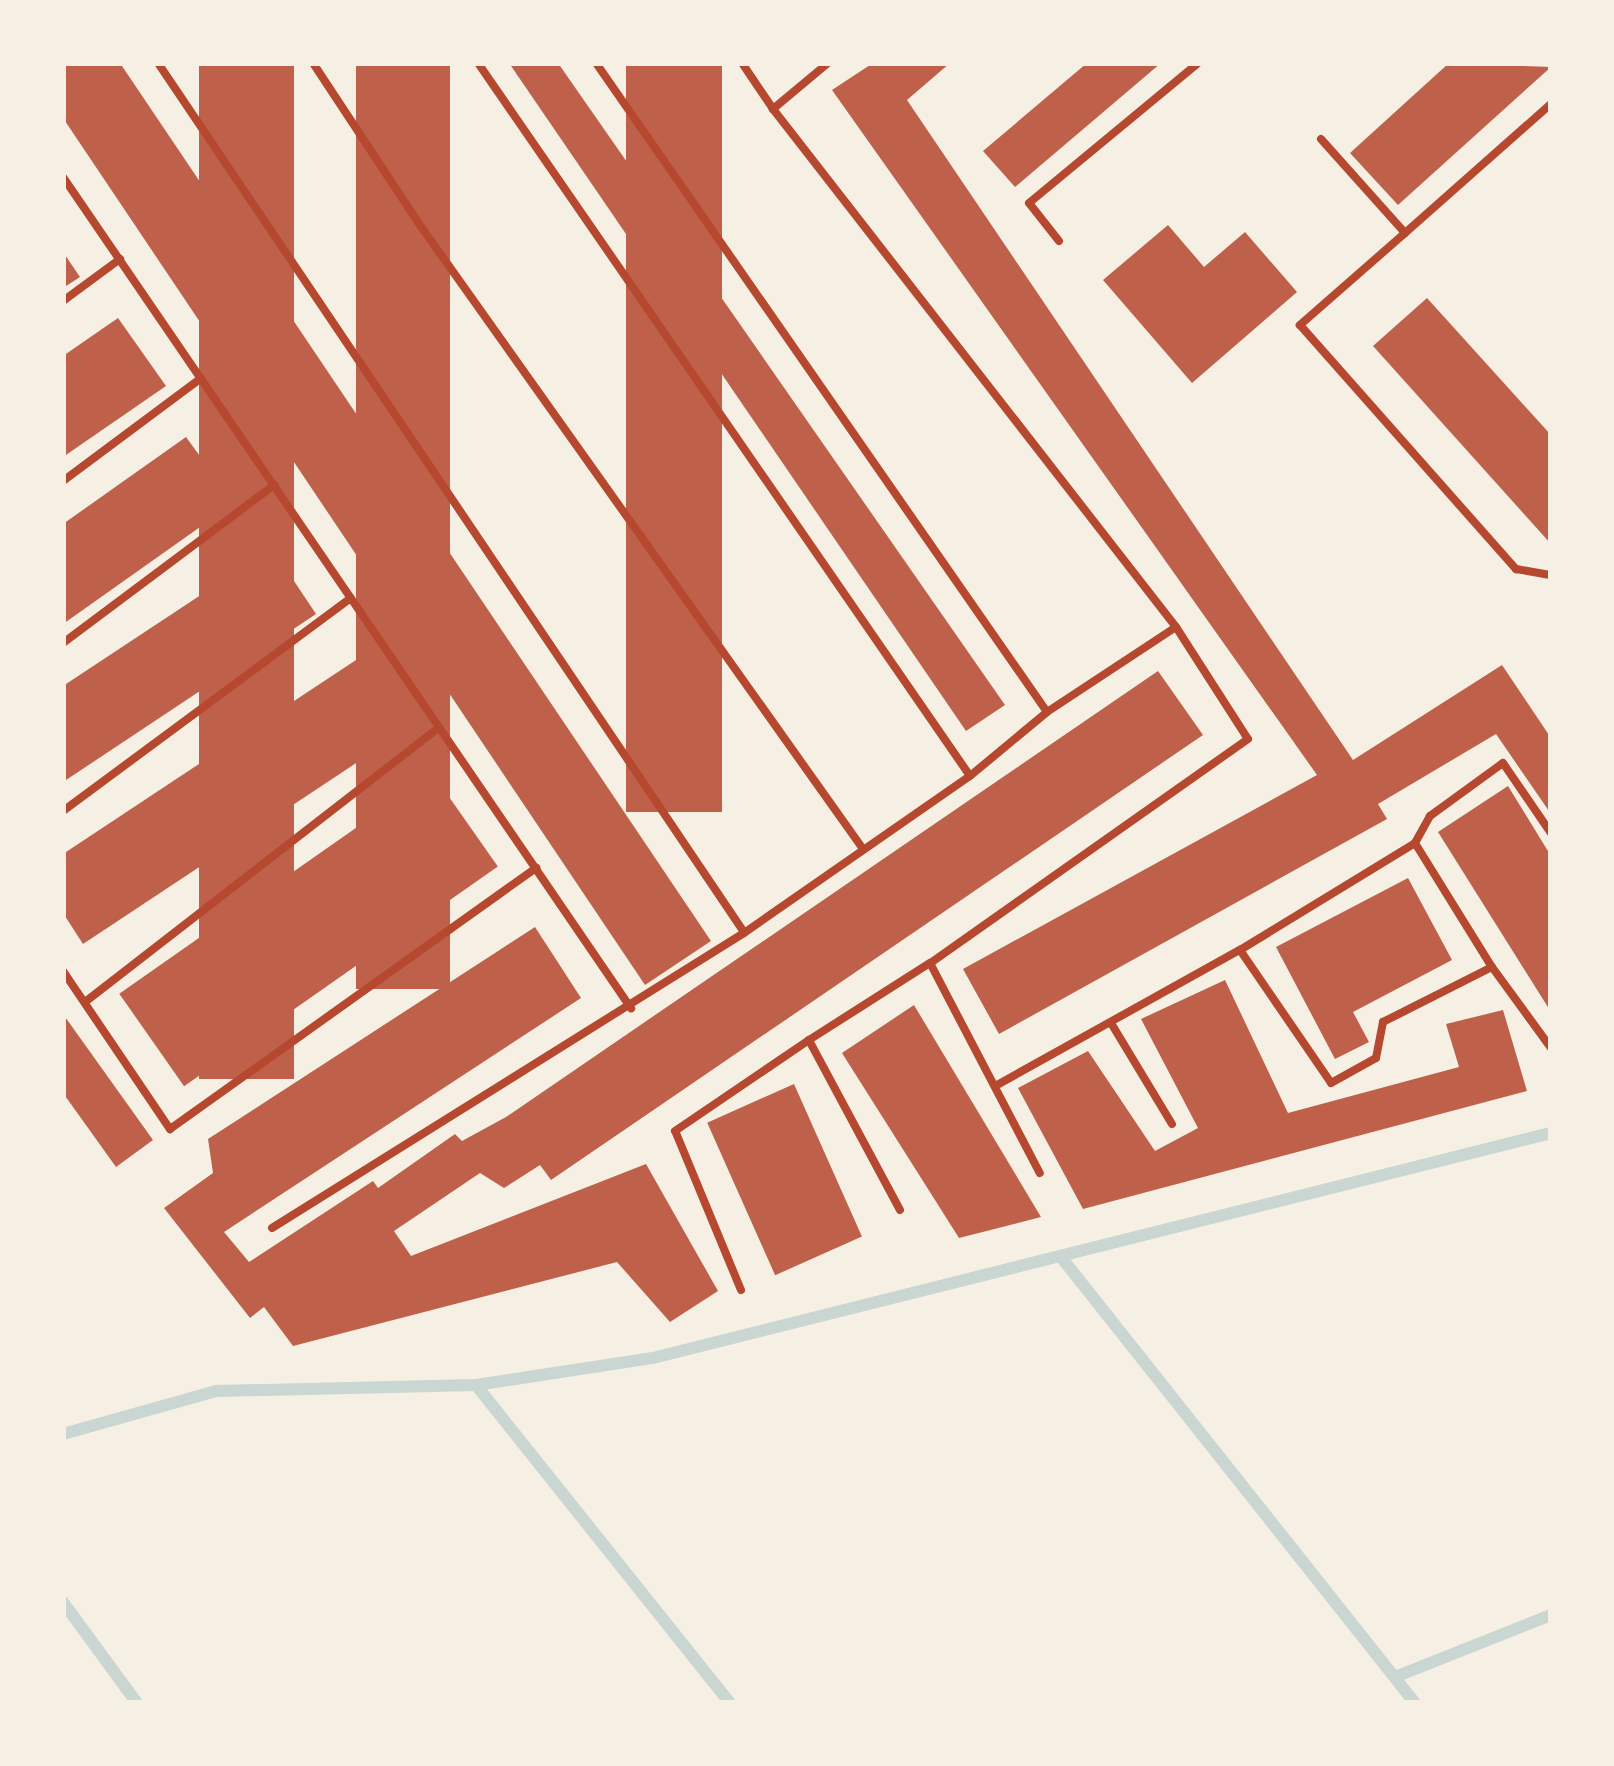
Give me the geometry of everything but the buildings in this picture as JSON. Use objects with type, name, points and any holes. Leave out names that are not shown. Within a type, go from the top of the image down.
[{"type":"lane","points":[[158,63],[744,932]]},
{"type":"lane","points":[[313,63],[422,228],[862,849]]},
{"type":"lane","points":[[478,63],[970,776]]},
{"type":"lane","points":[[596,63],[1047,712]]},
{"type":"lane","points":[[741,1290],[675,1131],[930,963],[1248,739],[1176,627],[773,110],[742,63]]},
{"type":"lane","points":[[773,110],[828,63]]},
{"type":"lane","points":[[1059,241],[1029,203],[1198,63]]},
{"type":"lane","points":[[1551,104],[1300,325],[1516,569],[1551,575]]},
{"type":"lane","points":[[1321,139],[1405,233]]},
{"type":"lane","points":[[63,176],[631,1008]]},
{"type":"lane","points":[[63,301],[120,260]]},
{"type":"lane","points":[[63,481],[201,378]]},
{"type":"lane","points":[[63,643],[274,485]]},
{"type":"lane","points":[[63,811],[351,598]]},
{"type":"lane","points":[[272,1228],[631,1008],[970,776],[1047,712],[1176,627]]},
{"type":"lane","points":[[85,1003],[439,727]]},
{"type":"lane","points":[[997,1085],[1240,950],[1415,843],[1430,817],[1503,763],[1551,833]]},
{"type":"lane","points":[[1415,843],[1492,968],[1551,1048]]},
{"type":"lane","points":[[63,971],[170,1129],[536,868]]},
{"type":"lane","points":[[1240,950],[1331,1083],[1376,1058],[1383,1022],[1492,968]]},
{"type":"lane","points":[[930,963],[1040,1173]]},
{"type":"lane","points":[[1111,1023],[1172,1124]]},
{"type":"lane","points":[[809,1040],[900,1210]]},
{"type":"waterway","points":[[63,1434],[216,1391],[476,1385],[653,1358],[1551,1133]]},
{"type":"waterway","points":[[1061,1257],[1415,1703]]},
{"type":"waterway","points":[[476,1385],[730,1703]]},
{"type":"waterway","points":[[63,1602],[137,1703]]},
{"type":"waterway","points":[[1395,1677],[1551,1615]]}]
